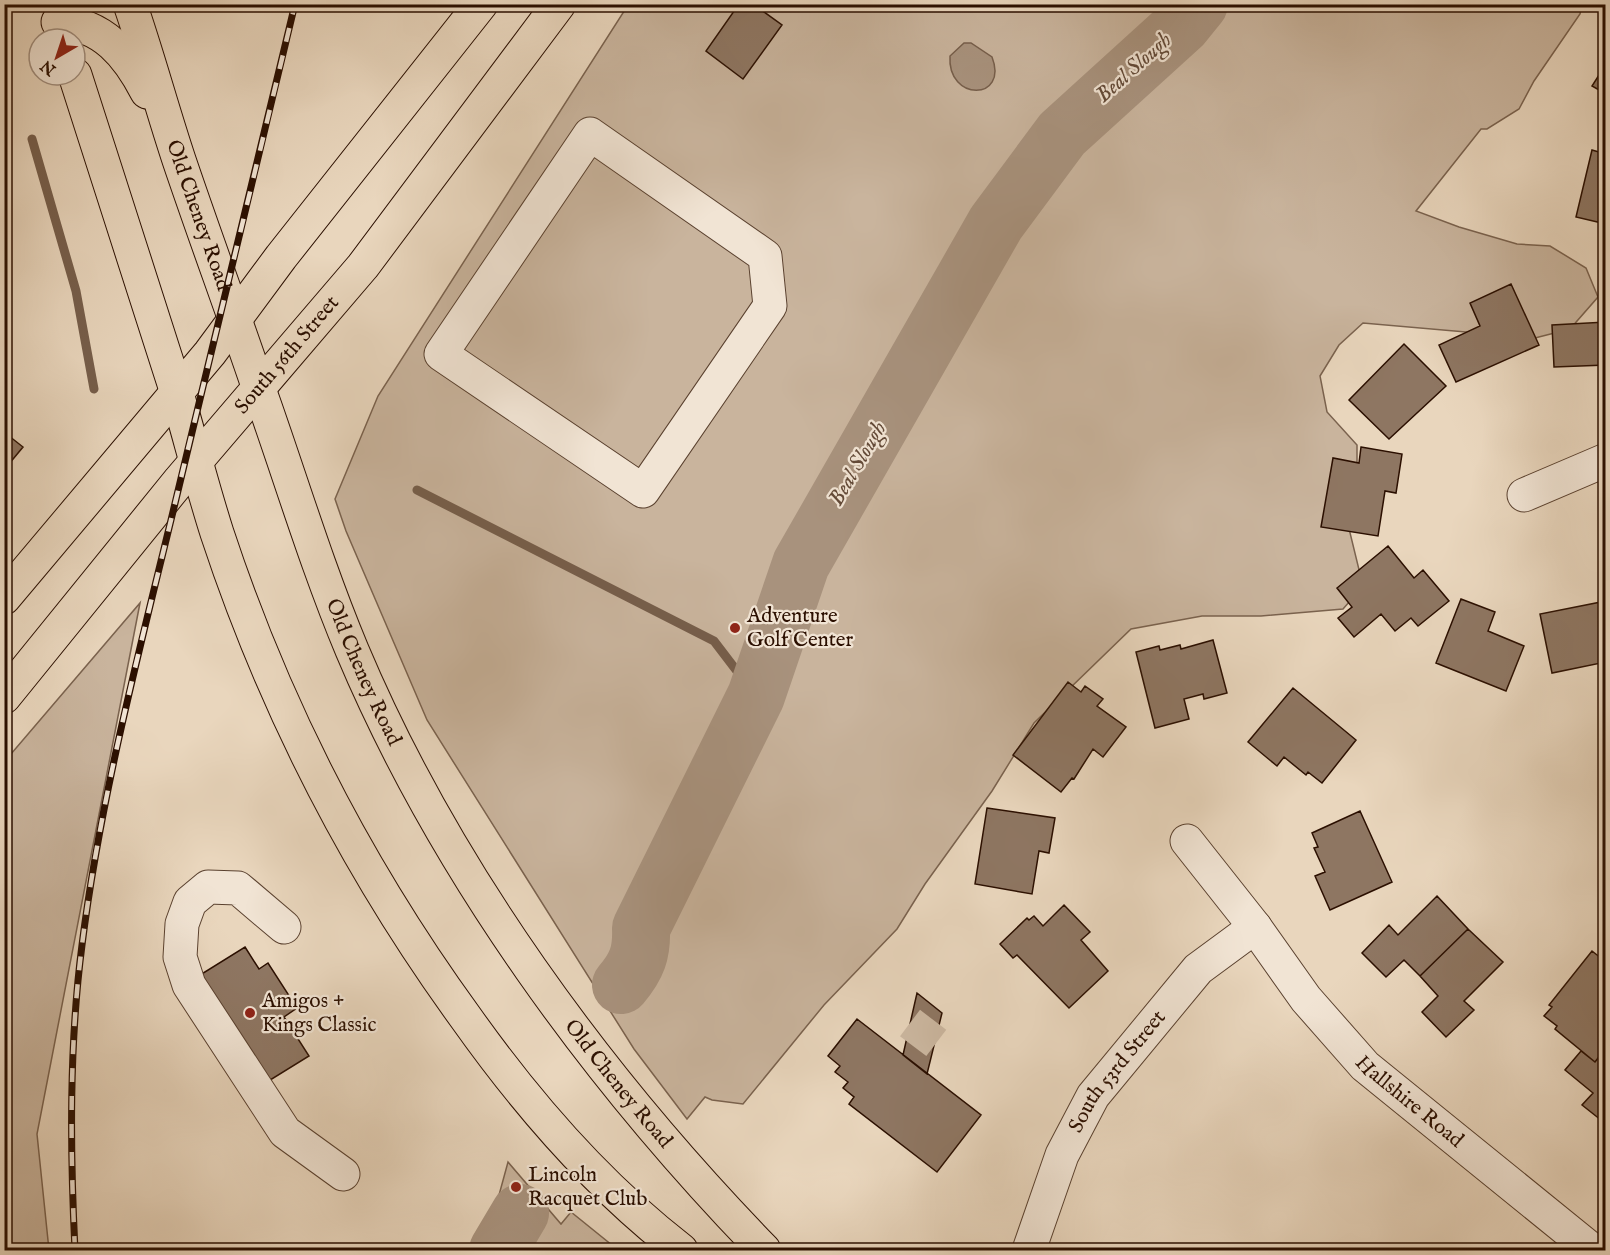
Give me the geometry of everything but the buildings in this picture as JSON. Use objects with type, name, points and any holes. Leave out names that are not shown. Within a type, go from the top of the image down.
[{"type":"main road","name":"Old Cheney Road","points":[[130,4],[177,156],[259,387],[306,530],[353,652],[404,759],[470,874],[578,1034],[644,1119],[705,1190],[764,1251]]},
{"type":"main road","points":[[4,598],[234,321],[481,4]]},
{"type":"main road","name":"South 56th Street","points":[[4,697],[196,461],[363,266],[559,4]]},
{"type":"main road","points":[[59,22],[87,27],[115,45],[137,73],[177,156]]},
{"type":"main road","points":[[79,87],[176,393],[217,533],[270,671],[314,768],[369,870],[441,984],[500,1066],[589,1167],[681,1251]]},
{"type":"street","points":[[590,134],[765,256],[770,306],[644,491],[441,354],[590,134]]},
{"type":"street","points":[[1524,495],[1605,460]]},
{"type":"street","name":"Hallshire Road","points":[[1187,841],[1255,927],[1306,999],[1365,1066],[1592,1251]]},
{"type":"street","points":[[284,927],[238,888],[208,887],[190,902],[182,924],[180,957],[189,986],[285,1132],[343,1174]]},
{"type":"street","name":"South 53rd Street","points":[[1029,1251],[1062,1155],[1074,1126],[1093,1096],[1198,969],[1255,927]]},
{"type":"shaded area","name":"Adventure Golf Center","points":[[628,5],[1582,5],[1580,14],[1534,81],[1519,109],[1487,129],[1481,129],[1416,211],[1459,227],[1517,244],[1550,246],[1586,268],[1598,297],[1570,329],[1535,338],[1363,323],[1339,345],[1320,376],[1327,412],[1357,445],[1357,480],[1343,504],[1363,586],[1343,609],[1261,616],[1202,616],[1131,629],[1034,723],[992,791],[925,884],[897,929],[824,1005],[743,1104],[705,1097],[687,1119],[634,1049],[427,720],[346,531],[335,499],[378,396]]},
{"type":"shaded area","points":[[964,43],[971,43],[992,57],[995,71],[992,82],[985,88],[976,90],[966,88],[958,82],[952,71],[950,56]]},
{"type":"shaded area","points":[[140,603],[37,1134],[49,1250],[5,1250],[5,761]]},
{"type":"shaded area","name":"Lincoln Racquet Club","points":[[508,1162],[561,1224],[571,1212],[618,1250],[484,1250]]},
{"type":"waterway","name":"Beal Slough","points":[[621,985],[637,959],[641,945],[641,928],[756,696],[801,564],[996,223],[1062,134],[1182,25],[1199,4]]},
{"type":"waterway","points":[[32,139],[76,291],[94,389]]},
{"type":"waterway","points":[[417,490],[714,641],[756,696]]},
{"type":"waterway","name":"Beal Slough","points":[[498,1250],[520,1213]]},
{"type":"tunnel","points":[[910,1023],[939,1045]]},
{"type":"railway","points":[[75,1250],[72,1174],[75,1021],[82,945],[99,838],[133,678],[295,4]]},
{"type":"place","name":"Adventure Golf Center","points":[[735,628]]},
{"type":"place","name":"Amigos + Kings Classic","points":[[250,1013]]},
{"type":"place","name":"Lincoln Racquet Club","points":[[516,1187]]}]
